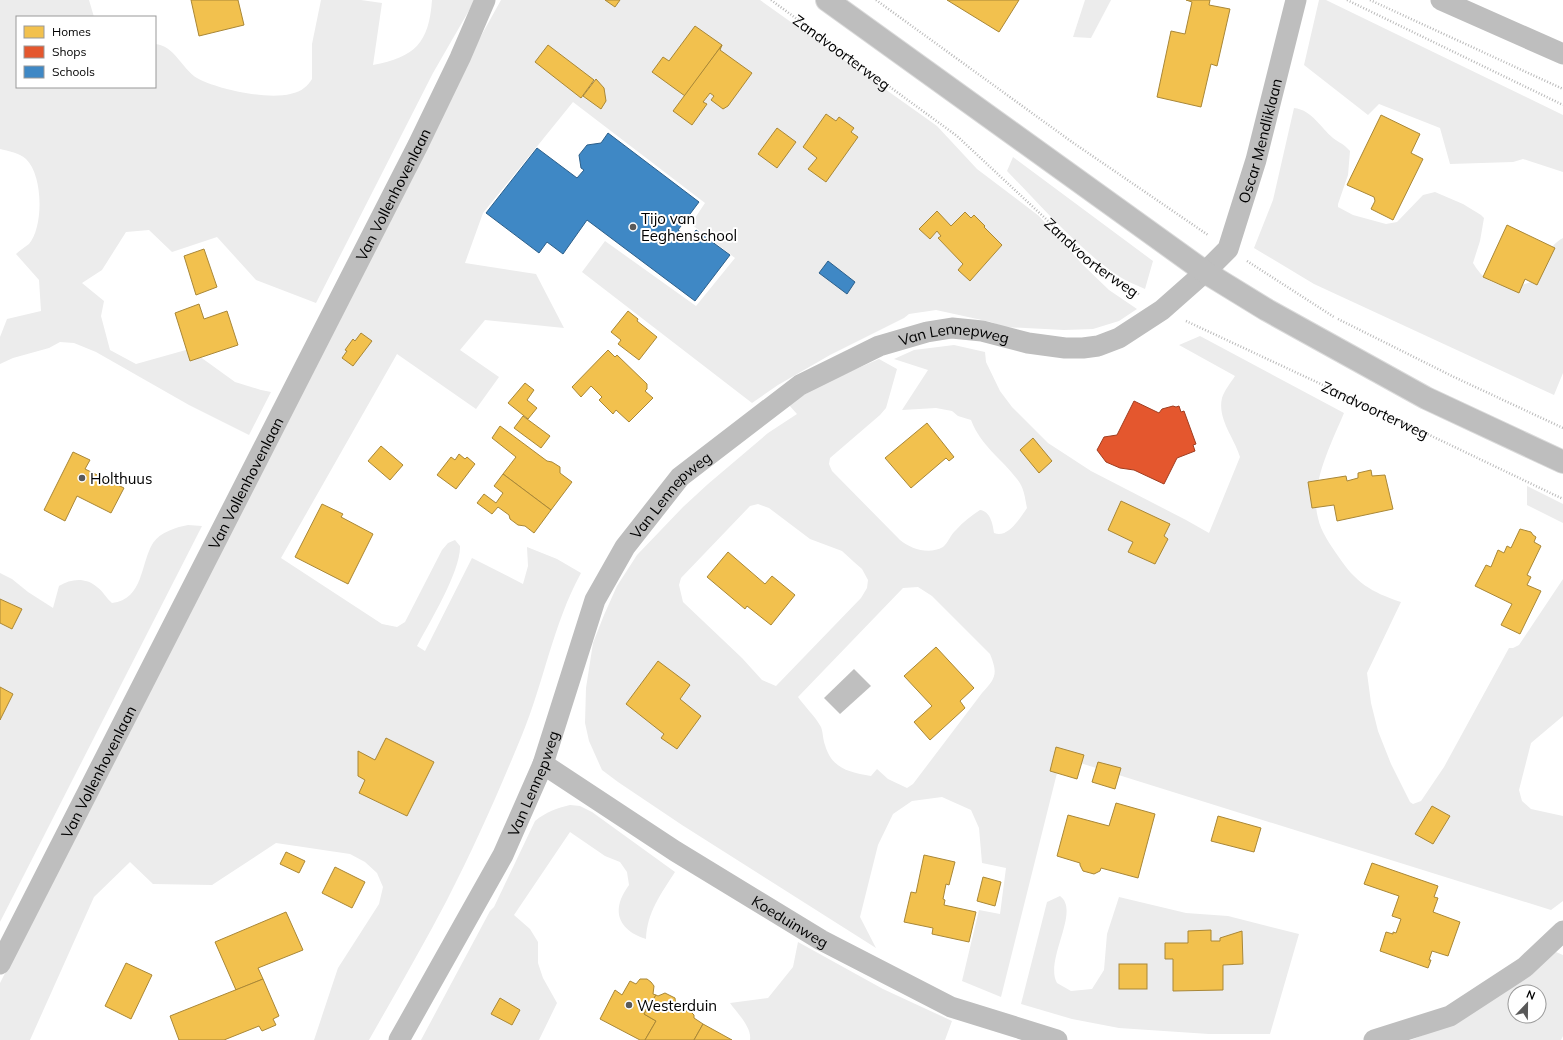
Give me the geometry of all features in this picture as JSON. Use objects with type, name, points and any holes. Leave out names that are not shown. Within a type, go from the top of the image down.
[{"type":"main road","name":"Zandvoorterweg","points":[[827,0],[1205,272],[1267,310],[1426,398],[1563,462]]},
{"type":"street","name":"Van Vollenhovenlaan","points":[[0,964],[418,145],[486,0]]},
{"type":"street","name":"Oscar Mendliklaan","points":[[1205,272],[1228,249],[1256,160],[1296,0]]},
{"type":"street","points":[[1441,0],[1563,54]]},
{"type":"street","name":"Van Lennepweg","points":[[399,1040],[502,855],[543,764],[595,600],[625,547],[680,477],[800,385],[879,346],[927,332],[952,328],[974,330],[1028,343],[1065,348],[1098,346],[1119,338],[1162,310],[1205,272]]},
{"type":"street","name":"Koeduinweg","points":[[543,764],[676,851],[821,940],[951,1007],[1058,1040]]},
{"type":"street","points":[[1374,1040],[1450,1016],[1525,967],[1563,931]]},
{"type":"path","name":"Zandvoorterweg","points":[[771,0],[957,136],[1092,262],[1162,310],[1563,499]]},
{"type":"path","points":[[1347,0],[1563,105]]},
{"type":"path","points":[[1370,0],[1563,89]]},
{"type":"shaded area","points":[[0,0],[89,0],[94,16],[16,16],[16,88],[156,88],[156,44],[167,48],[192,74],[207,83],[251,94],[282,95],[295,93],[305,87],[312,79],[312,44],[321,0],[361,0],[382,3],[373,65],[400,58],[417,46],[427,27],[432,0],[475,0],[433,73],[316,303],[256,280],[217,237],[172,252],[149,230],[126,232],[102,270],[82,283],[104,301],[101,316],[110,350],[136,364],[193,348],[199,356],[235,382],[271,392],[249,435],[189,405],[96,352],[74,343],[60,342],[49,348],[13,358],[0,364],[0,337],[7,319],[41,311],[39,280],[16,254],[29,244],[34,236],[37,225],[40,201],[36,176],[32,167],[21,155],[0,149]]},
{"type":"shaded area","points":[[501,0],[760,0],[937,126],[977,169],[1039,216],[1082,264],[1109,290],[1137,309],[1119,321],[1093,329],[1064,330],[1004,327],[991,322],[936,310],[909,314],[904,318],[830,355],[778,385],[752,403],[582,272],[605,241],[696,306],[735,258],[691,224],[705,203],[573,102],[483,213],[465,263],[536,274],[564,328],[485,320],[460,350],[499,377],[476,409],[397,354],[281,558],[382,624],[397,627],[405,622],[442,550],[448,543],[455,540],[460,546],[459,557],[450,583],[417,646],[425,651],[472,558],[523,584],[528,566],[527,547],[557,559],[581,573],[563,612],[530,715],[505,777],[438,918],[369,1040],[314,1040],[338,968],[379,904],[383,887],[377,873],[365,862],[350,854],[276,843],[212,885],[153,884],[130,862],[94,897],[30,1040],[0,1040],[0,983],[471,54]]},
{"type":"shaded area","points":[[1085,0],[1111,0],[1091,38],[1073,37]]},
{"type":"shaded area","points":[[1319,0],[1326,0],[1563,115],[1563,172],[1523,159],[1513,162],[1450,164],[1440,128],[1379,104],[1368,115],[1304,65]]},
{"type":"shaded area","points":[[1294,108],[1300,109],[1311,115],[1328,134],[1350,151],[1348,175],[1338,207],[1353,215],[1386,224],[1397,222],[1423,195],[1435,192],[1463,204],[1484,218],[1480,241],[1473,263],[1486,279],[1498,284],[1511,286],[1526,284],[1534,279],[1549,251],[1563,238],[1563,373],[1554,395],[1314,284],[1254,248],[1273,200]]},
{"type":"shaded area","points":[[1013,157],[1153,261],[1145,289],[1123,279],[1105,266],[1061,227],[1007,171]]},
{"type":"shaded area","points":[[1200,336],[1344,413],[1323,464],[1319,478],[1316,505],[1318,518],[1326,538],[1351,573],[1358,580],[1373,590],[1401,602],[1367,673],[1371,703],[1378,731],[1391,764],[1410,802],[1413,804],[1421,801],[1444,767],[1509,648],[1519,645],[1563,579],[1563,716],[1531,743],[1519,790],[1522,801],[1531,809],[1563,816],[1563,901],[1551,910],[1061,757],[1001,997],[962,981],[979,910],[1000,914],[1006,868],[982,863],[979,828],[971,810],[942,797],[912,801],[893,814],[878,845],[860,917],[876,948],[682,825],[602,770],[589,741],[585,723],[586,688],[593,643],[617,586],[637,555],[683,507],[768,433],[797,414],[788,404],[828,381],[879,359],[897,369],[886,408],[880,415],[830,458],[829,464],[832,471],[900,540],[909,546],[920,550],[932,551],[943,547],[967,519],[980,510],[989,515],[994,533],[1004,533],[1017,522],[1027,508],[1024,493],[1019,482],[986,445],[975,429],[971,420],[958,416],[952,411],[936,408],[902,410],[928,370],[894,359],[914,350],[954,345],[985,352],[986,362],[1000,391],[1012,407],[1048,443],[1091,471],[1209,533],[1240,457],[1224,421],[1221,406],[1223,395],[1235,376],[1179,345]],"holes":[[[758,504],[769,508],[810,539],[842,551],[862,569],[868,580],[867,588],[861,598],[776,686],[762,680],[742,658],[683,602],[679,585],[681,578],[750,506]],[[918,587],[932,596],[990,654],[995,671],[993,679],[990,683],[913,784],[907,788],[888,779],[877,769],[871,776],[849,771],[837,764],[828,753],[824,743],[821,727],[798,697],[903,588]]]},
{"type":"shaded area","points":[[1527,486],[1563,504],[1563,523],[1527,505]]},
{"type":"shaded area","points":[[188,525],[202,526],[0,922],[0,573],[12,579],[28,592],[53,608],[59,586],[78,580],[88,582],[101,590],[112,603],[122,600],[130,595],[136,588],[149,551],[156,539],[169,531]]},
{"type":"shaded area","points":[[854,669],[871,686],[840,714],[824,698]]},
{"type":"shaded area","points":[[570,805],[580,806],[592,812],[675,872],[652,912],[646,939],[633,933],[623,925],[620,919],[619,907],[622,897],[629,885],[627,872],[620,862],[605,856],[570,832],[514,915],[530,929],[538,942],[538,963],[543,978],[557,1003],[539,1040],[421,1040],[490,911],[494,907],[535,821],[543,815]]},
{"type":"shaded area","points":[[1060,896],[1065,903],[1067,913],[1055,962],[1054,973],[1057,983],[1071,991],[1092,989],[1104,970],[1107,934],[1119,897],[1186,913],[1228,916],[1299,934],[1270,1034],[1209,1034],[1119,1028],[1072,1019],[1021,1004],[1047,902]]},
{"type":"shaded area","points":[[798,942],[883,989],[952,1021],[945,1040],[750,1040],[749,1030],[730,1003],[768,998],[793,967]]},
{"type":"shaded area","points":[[1556,952],[1563,955],[1563,1036],[1561,1040],[1411,1040],[1469,1013],[1507,989],[1507,1024],[1547,1024],[1547,984],[1513,984]]},
{"type":"building: Homes","points":[[191,0],[238,0],[244,25],[199,36]]},
{"type":"building: Homes","points":[[605,0],[620,0],[615,7]]},
{"type":"building: Homes","points":[[947,0],[1019,0],[999,32]]},
{"type":"building: Homes","points":[[1186,0],[1210,0],[1209,5],[1230,9],[1217,66],[1211,64],[1201,107],[1157,97],[1171,31],[1185,34],[1192,2]]},
{"type":"building: Homes","points":[[695,26],[722,45],[685,96],[652,72],[663,57],[669,61]]},
{"type":"building: Homes","points":[[548,45],[594,80],[581,98],[535,62]]},
{"type":"building: Homes","points":[[722,45],[720,50],[752,73],[728,106],[723,109],[711,100],[714,96],[710,93],[703,102],[707,104],[692,125],[673,111]]},
{"type":"building: Homes","points":[[596,79],[604,88],[606,101],[601,109],[583,96]]},
{"type":"building: Homes","points":[[826,114],[836,121],[839,117],[854,128],[851,132],[858,137],[826,182],[808,169],[817,158],[803,147]]},
{"type":"building: Homes","points":[[1381,115],[1420,134],[1411,153],[1423,159],[1393,220],[1371,209],[1375,201],[1374,197],[1347,185]]},
{"type":"building: Homes","points":[[777,128],[796,142],[777,168],[758,154]]},
{"type":"building: Homes","points":[[937,211],[951,226],[965,212],[971,218],[974,215],[1002,245],[970,281],[958,270],[963,264],[938,238],[941,236],[937,231],[930,239],[919,229]]},
{"type":"building: Homes","points":[[1507,225],[1555,248],[1537,285],[1525,279],[1519,293],[1483,277]]},
{"type":"building: Homes","points":[[204,249],[217,287],[196,295],[184,256]]},
{"type":"building: Homes","points":[[199,304],[204,319],[227,311],[238,345],[190,361],[175,313]]},
{"type":"building: Homes","points":[[628,311],[638,319],[637,321],[657,337],[639,360],[618,344],[621,340],[611,332]]},
{"type":"building: Homes","points":[[361,333],[372,341],[353,366],[342,358],[347,351],[345,350],[353,339],[355,341]]},
{"type":"building: Homes","points":[[608,350],[615,357],[617,355],[647,384],[647,389],[645,391],[653,398],[629,422],[616,410],[613,414],[599,400],[602,397],[591,386],[581,397],[572,387]]},
{"type":"building: Homes","points":[[525,383],[534,390],[527,400],[537,408],[528,419],[508,403]]},
{"type":"building: Homes","points":[[523,416],[550,436],[541,448],[514,428]]},
{"type":"building: Homes","points":[[927,423],[954,457],[949,461],[946,458],[911,488],[885,458]]},
{"type":"building: Homes","points":[[500,426],[547,461],[560,467],[560,473],[572,482],[551,510],[503,474],[516,457],[492,438]]},
{"type":"building: Homes","points":[[1033,438],[1052,461],[1039,473],[1020,450]]},
{"type":"building: Homes","points":[[381,446],[403,465],[390,480],[368,461]]},
{"type":"building: Homes","name":"Holthuus","points":[[73,452],[90,460],[85,469],[124,488],[111,513],[77,496],[65,521],[44,510]]},
{"type":"building: Homes","points":[[459,454],[465,459],[467,457],[475,464],[456,489],[437,475],[451,457],[455,460]]},
{"type":"building: Homes","points":[[1371,470],[1372,476],[1385,475],[1393,509],[1337,521],[1334,505],[1312,508],[1308,482],[1346,476],[1347,481],[1358,478],[1358,473]]},
{"type":"building: Homes","points":[[503,474],[551,510],[534,533],[525,526],[518,525],[510,519],[509,515],[498,507],[492,514],[477,503],[484,494],[496,503],[503,493],[494,486]]},
{"type":"building: Homes","points":[[1121,501],[1170,524],[1164,536],[1168,539],[1155,564],[1128,552],[1133,542],[1108,530]]},
{"type":"building: Homes","points":[[322,504],[343,514],[341,517],[373,534],[348,584],[295,557]]},
{"type":"building: Homes","points":[[1520,529],[1531,532],[1536,537],[1534,542],[1541,546],[1527,575],[1531,577],[1527,585],[1541,591],[1520,634],[1501,625],[1512,604],[1475,586],[1486,565],[1491,567],[1498,550],[1504,553],[1507,546],[1511,548]]},
{"type":"building: Homes","points":[[728,552],[765,584],[772,576],[795,595],[771,625],[747,606],[745,609],[707,577]]},
{"type":"building: Homes","points":[[0,599],[22,609],[12,629],[0,623]]},
{"type":"building: Homes","points":[[936,647],[974,688],[960,701],[965,708],[930,740],[914,722],[932,706],[904,676]]},
{"type":"building: Homes","points":[[658,661],[690,685],[680,699],[701,716],[677,749],[661,738],[664,734],[626,704]]},
{"type":"building: Homes","points":[[0,687],[13,694],[0,720]]},
{"type":"building: Homes","points":[[386,738],[434,762],[407,816],[359,793],[365,780],[358,776],[358,751],[375,760]]},
{"type":"building: Homes","points":[[1056,747],[1084,755],[1077,779],[1050,771]]},
{"type":"building: Homes","points":[[1098,762],[1121,768],[1115,789],[1092,782]]},
{"type":"building: Homes","points":[[1116,803],[1155,814],[1138,878],[1101,868],[1100,871],[1094,874],[1083,871],[1080,863],[1057,856],[1068,815],[1109,826]]},
{"type":"building: Homes","points":[[1432,806],[1450,816],[1433,844],[1415,834]]},
{"type":"building: Homes","points":[[1218,816],[1261,828],[1254,852],[1211,841]]},
{"type":"building: Homes","points":[[286,852],[305,861],[299,873],[280,864]]},
{"type":"building: Homes","points":[[924,855],[955,862],[949,885],[946,884],[943,899],[945,900],[944,905],[976,912],[969,942],[932,934],[933,928],[904,922],[911,892],[916,893]]},
{"type":"building: Homes","points":[[1372,863],[1438,886],[1434,897],[1438,898],[1433,912],[1460,922],[1448,956],[1432,951],[1428,968],[1380,951],[1386,932],[1393,934],[1393,932],[1396,933],[1401,919],[1392,916],[1399,896],[1364,884]]},
{"type":"building: Homes","points":[[335,867],[365,882],[352,908],[322,893]]},
{"type":"building: Homes","points":[[983,877],[1001,882],[995,906],[977,901]]},
{"type":"building: Homes","points":[[286,912],[303,950],[258,968],[263,979],[236,990],[215,942]]},
{"type":"building: Homes","points":[[1211,930],[1211,941],[1220,941],[1220,938],[1242,931],[1243,964],[1223,965],[1223,990],[1173,991],[1173,959],[1165,959],[1165,943],[1188,943],[1188,931]]},
{"type":"building: Homes","points":[[126,963],[152,975],[131,1019],[105,1006]]},
{"type":"building: Homes","points":[[1119,964],[1147,964],[1147,989],[1119,989]]},
{"type":"building: Homes","points":[[263,979],[279,1016],[273,1019],[276,1025],[262,1031],[259,1026],[224,1040],[179,1040],[170,1016]]},
{"type":"building: Homes","name":"Westerduin","points":[[640,979],[647,979],[651,982],[654,986],[653,994],[656,995],[644,1014],[656,1021],[645,1040],[640,1040],[600,1019],[615,990],[622,995],[630,981],[636,984]]},
{"type":"building: Homes","points":[[665,993],[675,998],[676,1007],[683,1012],[689,1010],[694,1015],[694,1018],[703,1024],[694,1040],[645,1040],[656,1021],[644,1014],[656,995],[658,996]]},
{"type":"building: Homes","points":[[500,998],[520,1010],[512,1025],[491,1014]]},
{"type":"building: Homes","points":[[703,1024],[732,1040],[694,1040]]},
{"type":"building: Shops","points":[[1134,401],[1159,413],[1162,409],[1179,406],[1181,412],[1184,411],[1196,444],[1193,445],[1195,451],[1177,458],[1164,484],[1134,470],[1120,468],[1106,462],[1097,450],[1104,437],[1117,435]]},
{"type":"building: Schools","points":[[608,133],[699,202],[678,230],[690,239],[696,230],[730,255],[695,301],[587,220],[563,254],[547,242],[539,253],[486,213],[537,148],[577,178],[584,170],[581,168],[579,155],[587,145],[601,143]]},
{"type":"building: Schools","points":[[828,261],[855,282],[847,294],[819,273]]},
{"type":"place","name":"Tijo van Eeghenschool","points":[[633,227]]},
{"type":"place","name":"Holthuus","points":[[82,478]]},
{"type":"place","name":"Westerduin","points":[[629,1005]]}]
